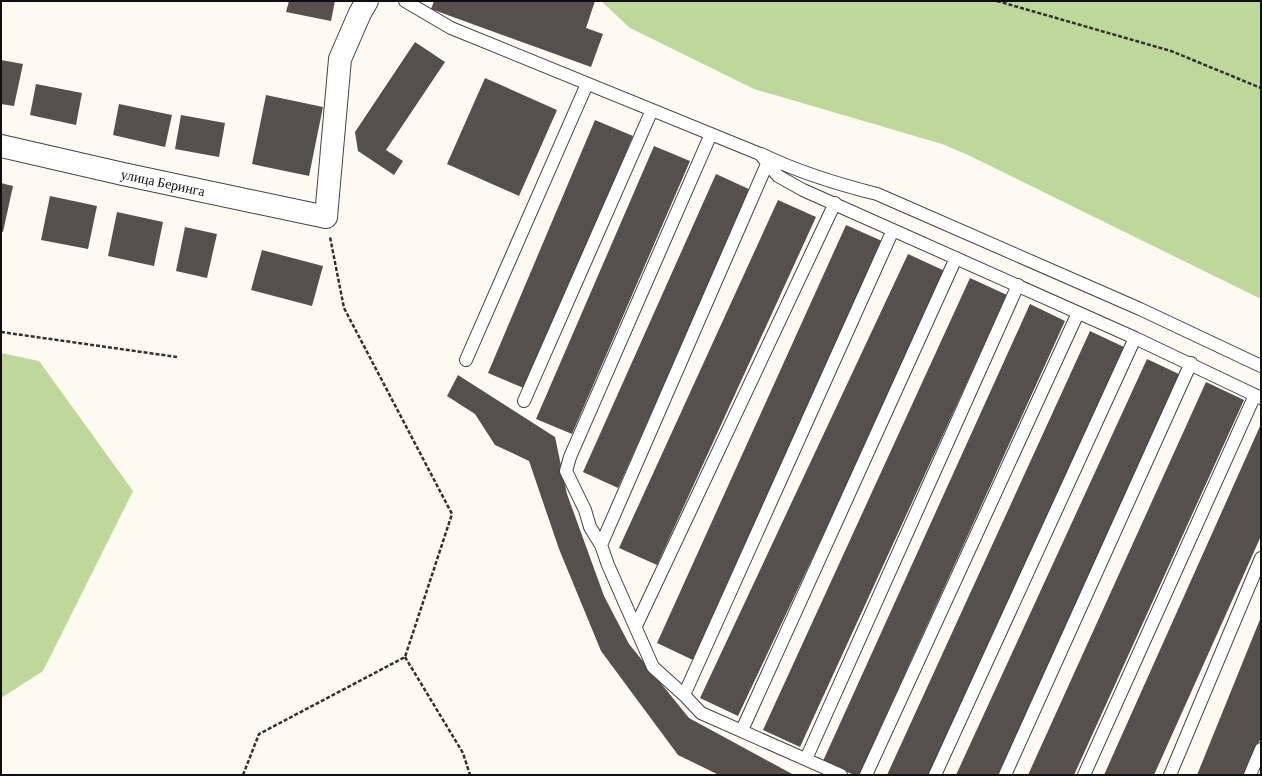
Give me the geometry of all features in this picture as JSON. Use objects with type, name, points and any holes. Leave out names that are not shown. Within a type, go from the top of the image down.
[{"type":"street","points":[[326,217],[340,59],[360,13],[367,1]]},
{"type":"street","name":"улица Беринга","points":[[1,146],[130,176],[326,217]]},
{"type":"lane","points":[[405,1],[451,28],[782,164],[835,184],[877,194],[1140,309],[1261,366]]},
{"type":"lane","points":[[466,360],[587,84]]},
{"type":"lane","points":[[524,401],[652,110]]},
{"type":"lane","points":[[711,134],[566,471],[585,510],[590,526],[601,545],[608,565],[653,667],[684,695],[701,713],[841,775]]},
{"type":"lane","points":[[760,154],[778,176],[803,190],[1136,338],[1258,396],[1084,775]]},
{"type":"lane","points":[[601,545],[767,164]]},
{"type":"lane","points":[[636,626],[835,204]]},
{"type":"lane","points":[[684,695],[893,230]]},
{"type":"lane","points":[[742,730],[956,258]]},
{"type":"lane","points":[[806,759],[1018,285]]},
{"type":"lane","points":[[866,775],[1078,313]]},
{"type":"lane","points":[[935,775],[1136,338]]},
{"type":"lane","points":[[1005,775],[1191,363]]},
{"type":"lane","points":[[1170,775],[1261,558]]},
{"type":"lane","points":[[1250,775],[1261,748]]},
{"type":"path","points":[[997,1],[1171,51],[1261,88]]},
{"type":"path","points":[[243,775],[259,734],[405,658],[452,514],[344,308],[326,217]]},
{"type":"path","points":[[1,332],[177,357]]},
{"type":"path","points":[[405,658],[463,753],[470,775]]},
{"type":"green space","points":[[601,1],[1261,1],[1261,299],[968,155],[942,144],[754,89],[630,28]]},
{"type":"green space","points":[[1,353],[39,361],[133,491],[43,671],[1,698]]},
{"type":"building","points":[[289,1],[335,1],[331,21],[286,12]]},
{"type":"building","points":[[434,1],[595,1],[586,28],[603,34],[591,67],[431,9]]},
{"type":"building","points":[[415,42],[445,62],[386,150],[403,161],[394,175],[358,151],[355,132]]},
{"type":"building","points":[[1,60],[23,64],[14,106],[1,104]]},
{"type":"building","points":[[485,78],[557,110],[519,196],[447,164]]},
{"type":"building","points":[[36,84],[82,93],[76,125],[30,115]]},
{"type":"building","points":[[266,95],[323,107],[309,176],[252,164]]},
{"type":"building","points":[[119,104],[172,115],[165,147],[113,135]]},
{"type":"building","points":[[181,115],[225,123],[219,157],[175,149]]},
{"type":"building","points":[[595,120],[633,136],[526,389],[488,373]]},
{"type":"building","points":[[654,146],[690,161],[572,434],[536,419]]},
{"type":"building","points":[[716,174],[751,190],[618,488],[583,472]]},
{"type":"building","points":[[1,183],[13,186],[3,232],[1,231]]},
{"type":"building","points":[[50,196],[97,206],[88,249],[41,240]]},
{"type":"building","points":[[778,200],[816,217],[657,565],[619,548]]},
{"type":"building","points":[[117,212],[163,222],[154,266],[108,256]]},
{"type":"building","points":[[846,225],[882,241],[693,660],[657,643]]},
{"type":"building","points":[[185,227],[217,234],[207,278],[176,271]]},
{"type":"building","points":[[262,250],[323,266],[312,306],[251,290]]},
{"type":"building","points":[[908,254],[947,272],[738,716],[700,698]]},
{"type":"building","points":[[970,278],[1007,295],[800,747],[763,730]]},
{"type":"building","points":[[1030,304],[1065,321],[859,775],[854,775],[823,761]]},
{"type":"building","points":[[1090,331],[1126,348],[930,775],[887,775]]},
{"type":"building","points":[[1147,359],[1181,375],[998,775],[956,775]]},
{"type":"building","points":[[458,375],[555,437],[567,494],[604,596],[629,644],[689,718],[794,775],[719,775],[678,755],[601,651],[559,549],[529,461],[495,445],[475,414],[447,396]]},
{"type":"building","points":[[1206,382],[1244,400],[1074,775],[1028,775]]},
{"type":"building","points":[[1261,424],[1261,536],[1154,775],[1104,775]]},
{"type":"building","points":[[1261,617],[1261,737],[1246,775],[1197,775]]}]
